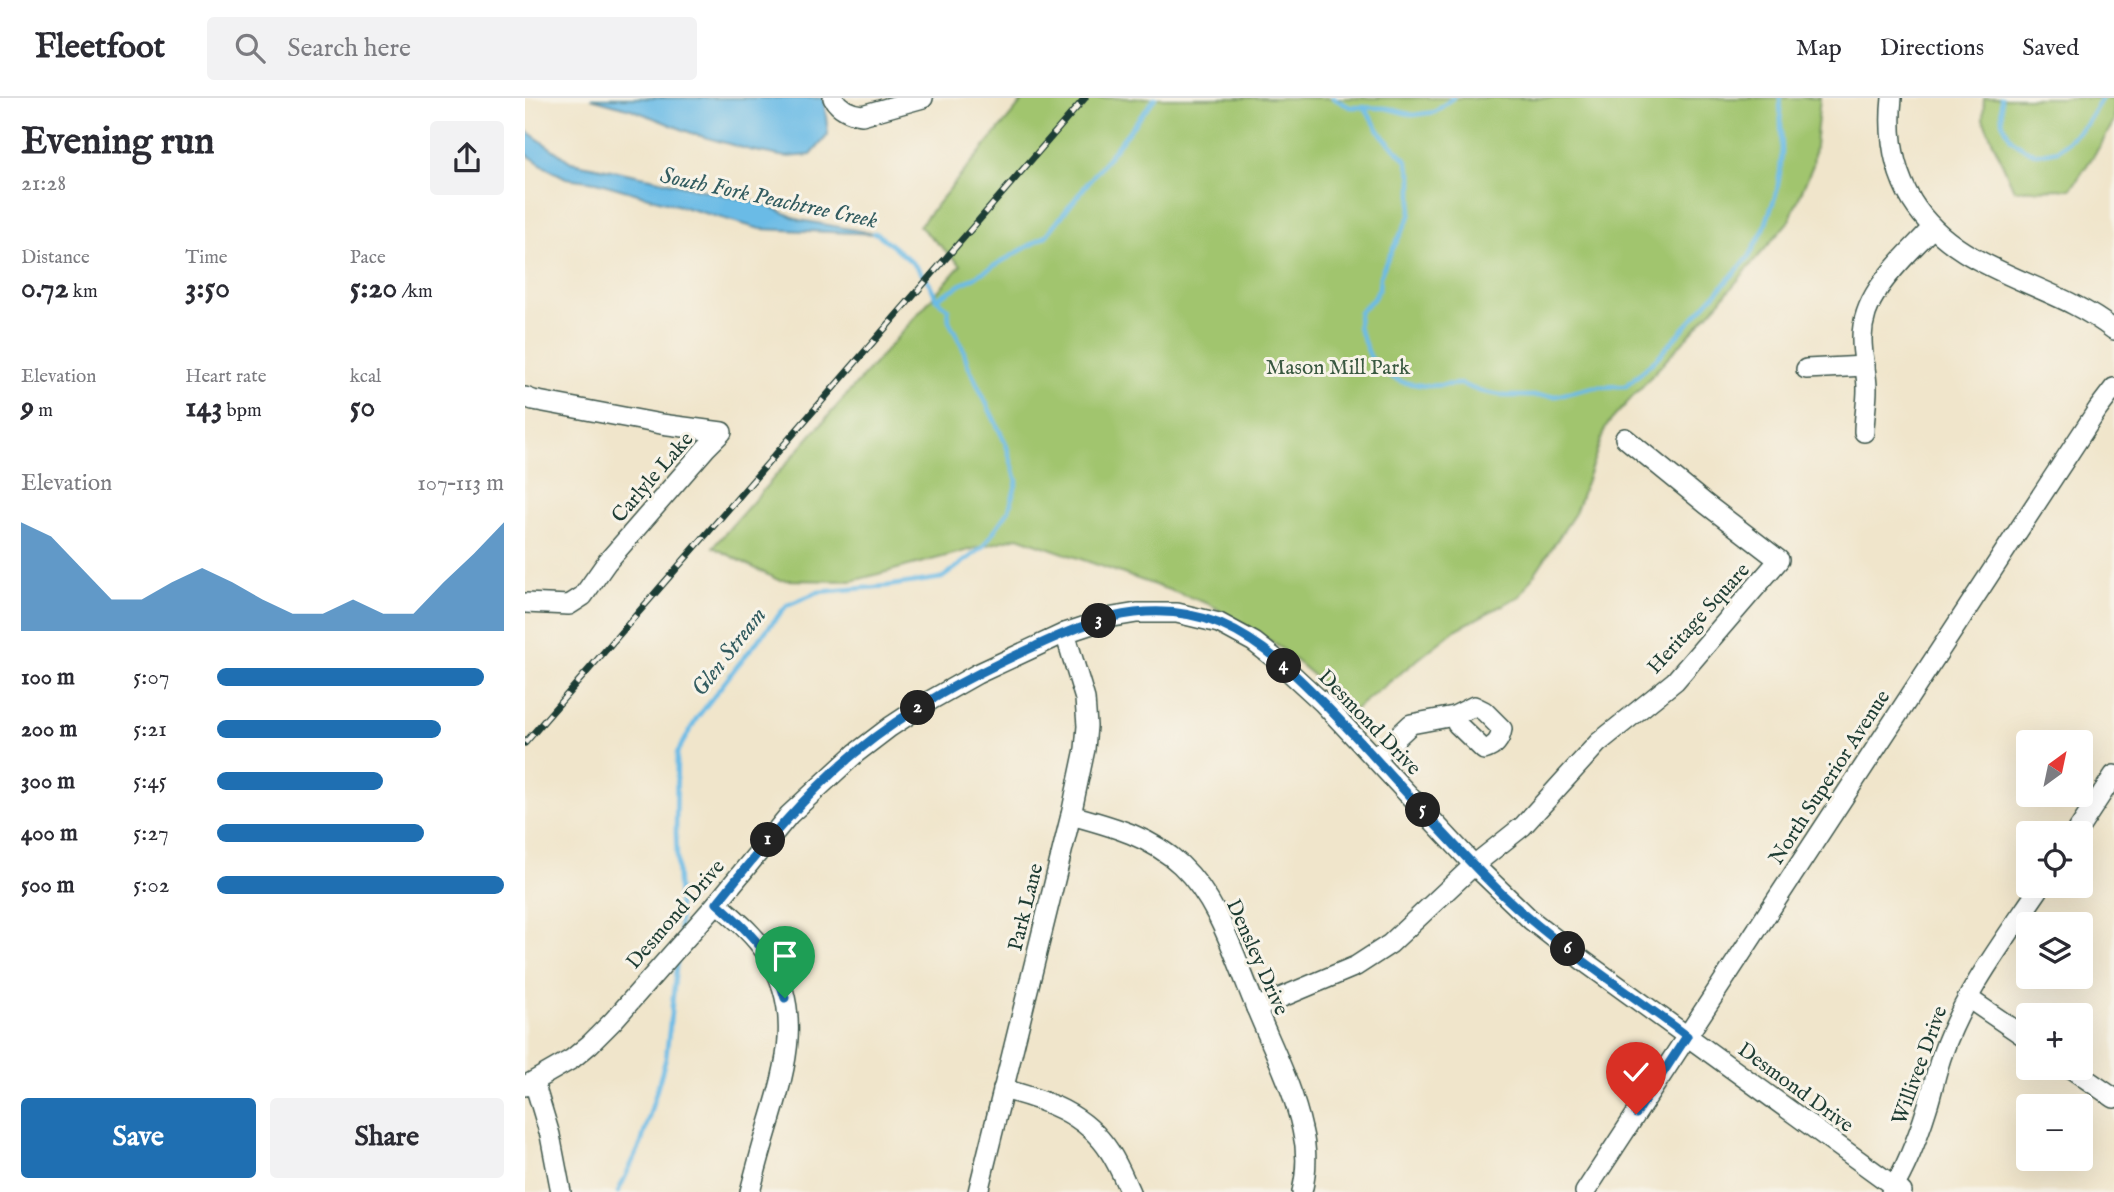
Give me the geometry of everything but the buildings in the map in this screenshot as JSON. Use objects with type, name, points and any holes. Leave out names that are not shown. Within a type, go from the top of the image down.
[{"type":"street","points":[[833,98],[836,104],[852,114],[862,115],[923,98]]},
{"type":"street","points":[[1892,98],[1890,132],[1895,162],[1907,192],[1932,228],[1962,252],[2090,313],[2114,330]]},
{"type":"street","points":[[1864,432],[1867,391],[1862,330],[1868,307],[1893,269],[1932,228]]},
{"type":"street","points":[[1806,369],[1865,366]]},
{"type":"street","name":"North Superior Avenue","points":[[1585,1192],[2062,463],[2114,388]]},
{"type":"street","name":"Carlyle Lake","points":[[525,397],[661,424],[722,432],[607,562],[583,596],[569,605],[525,603]]},
{"type":"street","name":"Heritage Square","points":[[1474,865],[1541,809],[1598,743],[1675,681],[1779,560],[1625,438]]},
{"type":"street","name":"Desmond Drive","points":[[530,1084],[572,1059],[597,1037],[717,903],[789,815],[856,753],[890,727],[994,665],[1065,633],[1112,617],[1137,613],[1177,613],[1219,623],[1254,642],[1291,672],[1474,865],[1531,920],[1896,1190]]},
{"type":"street","name":"Park Lane","points":[[978,1192],[1071,816],[1085,749],[1087,711],[1065,633]]},
{"type":"street","points":[[1375,758],[1411,724],[1454,716]]},
{"type":"street","points":[[2084,821],[2114,775]]},
{"type":"street","name":"Densley Drive","points":[[1071,816],[1139,836],[1166,853],[1190,875],[1216,915],[1298,1112],[1305,1150],[1302,1192]]},
{"type":"street","points":[[1256,1008],[1356,966],[1373,956],[1409,928],[1474,865]]},
{"type":"street","name":"Willivee Drive","points":[[1896,1190],[1927,1108],[1943,1052],[1968,998],[2033,898]]},
{"type":"street","points":[[717,903],[745,928],[764,950],[776,970],[788,1011],[789,1036],[785,1066],[750,1192]]},
{"type":"street","points":[[1968,998],[2016,1031]]},
{"type":"street","points":[[2088,1080],[2114,1098]]},
{"type":"street","points":[[530,1084],[550,1135],[561,1192]]},
{"type":"street","points":[[1003,1089],[1052,1104],[1086,1126],[1112,1154],[1130,1192]]},
{"type":"green space","name":"Mason Mill Park","points":[[1025,98],[1820,98],[1813,165],[1789,221],[1606,426],[1575,513],[1520,596],[1455,630],[1354,710],[1277,645],[1209,604],[1018,537],[852,581],[778,580],[713,547],[961,265],[919,226]]},
{"type":"green space","points":[[1984,98],[2114,98],[2114,121],[2071,189],[2014,190],[1983,119]]},
{"type":"water","points":[[591,98],[824,98],[828,135],[811,155],[786,157],[694,134],[631,109]]},
{"type":"water","points":[[525,130],[571,162],[767,205],[800,220],[878,234],[760,229],[596,182],[566,178],[525,153]]},
{"type":"waterway","name":"South Fork Peachtree Creek","points":[[936,299],[1046,236],[1155,98]]},
{"type":"waterway","points":[[1333,98],[1350,107],[1386,108],[1413,115],[1435,112],[1453,98]]},
{"type":"waterway","name":"South Fork Peachtree Creek","points":[[1364,107],[1384,138],[1406,159],[1412,177],[1410,216],[1380,276],[1379,289],[1359,312],[1358,327],[1370,356],[1381,372],[1402,382],[1426,386],[1461,384],[1479,391],[1506,396],[1556,396],[1594,387],[1626,386],[1655,360],[1749,257],[1764,229],[1777,191],[1782,152],[1780,98]]},
{"type":"waterway","name":"South Fork Peachtree Creek","points":[[2001,98],[2002,122],[2011,139],[2037,154],[2058,150],[2086,124],[2102,98]]},
{"type":"waterway","name":"South Fork Peachtree Creek","points":[[874,233],[920,271],[927,279],[936,299]]},
{"type":"waterway","name":"Glen Stream","points":[[680,934],[676,833],[677,753],[697,718],[737,666],[787,605],[818,592],[942,578],[982,548],[1009,510],[1017,481],[1006,444],[967,363],[963,348],[949,321],[948,309],[936,299]]},
{"type":"waterway","name":"Glen Stream","points":[[618,1192],[641,1144],[666,1058],[677,960]]},
{"type":"railway","points":[[525,743],[1085,98]]},
{"type":"route","points":[[785,998],[776,970],[764,950],[745,928],[717,903],[789,815],[856,753],[890,727],[931,700],[994,665],[1065,633],[1112,617],[1137,613],[1177,613],[1219,623],[1254,642],[1273,657],[1323,703],[1474,865],[1531,920],[1687,1036],[1636,1114]]}]
